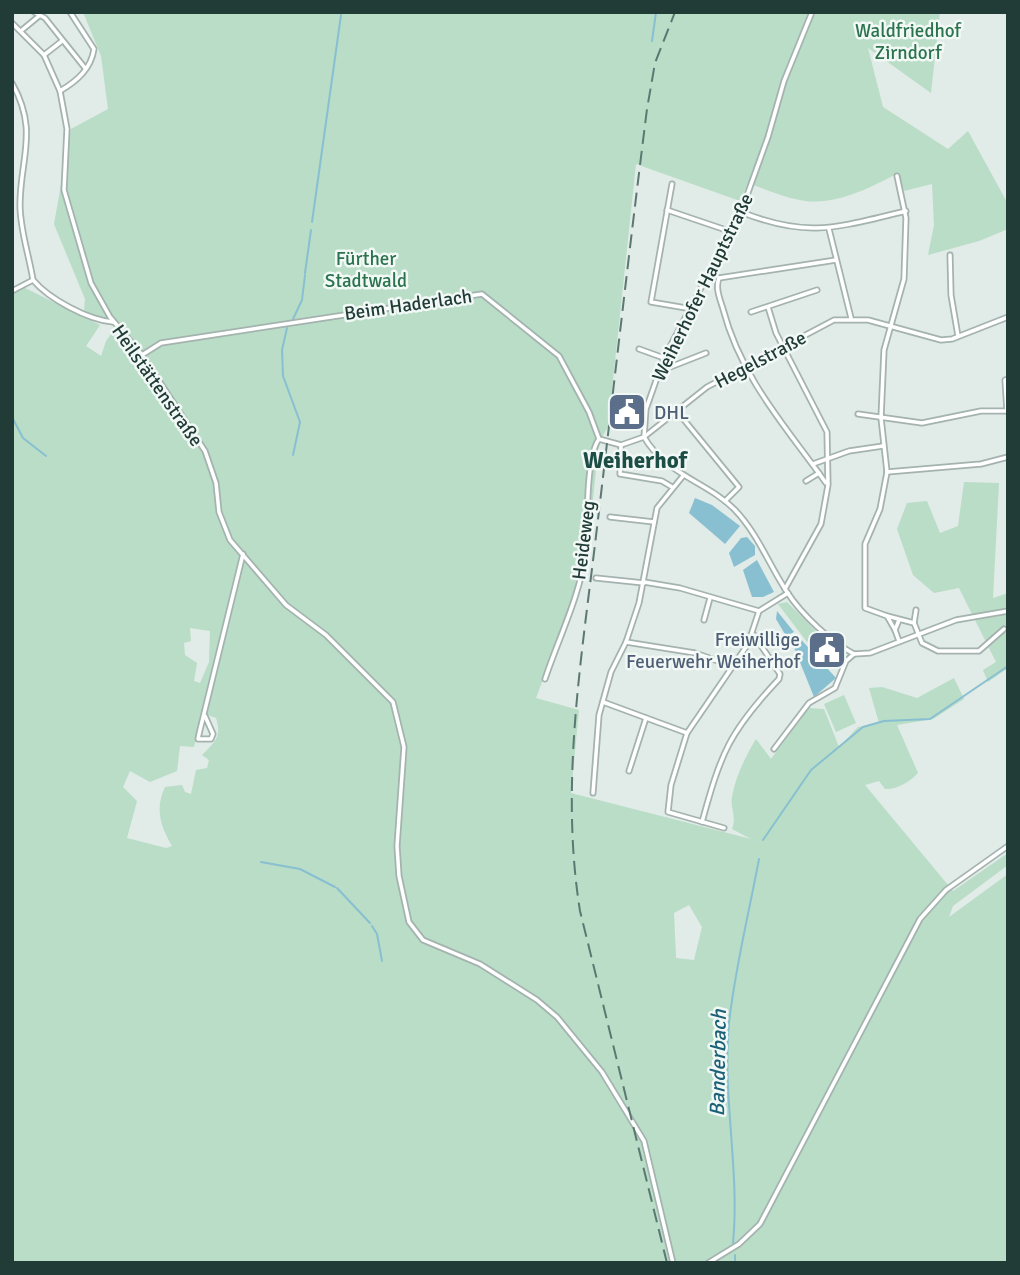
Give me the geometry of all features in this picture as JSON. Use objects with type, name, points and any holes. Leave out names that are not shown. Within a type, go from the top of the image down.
[{"type":"street","points":[[34,12],[42,17],[85,68]]},
{"type":"street","points":[[22,30],[48,12]]},
{"type":"street","points":[[60,91],[81,78],[94,49],[70,12]]},
{"type":"street","name":"Weiherhofer Hauptstraße","points":[[644,437],[646,409],[664,358],[741,212],[768,137],[783,81],[811,12]]},
{"type":"street","name":"Heilstättenstraße","points":[[12,23],[22,30],[44,55],[60,91],[67,129],[64,190],[72,226],[91,283],[114,322],[142,355],[205,451],[216,484],[223,526],[286,605],[326,635],[393,702],[404,747],[397,846],[399,876],[410,922],[423,940],[432,946],[480,964],[537,1000],[556,1017],[601,1072],[644,1141],[673,1263]]},
{"type":"street","points":[[44,55],[62,41]]},
{"type":"street","points":[[12,83],[28,145],[20,214],[33,280],[73,308],[103,321],[114,322]]},
{"type":"street","points":[[897,176],[906,211],[903,282],[883,359],[881,418],[887,472],[885,490],[869,530],[863,559],[865,608],[914,624]]},
{"type":"street","points":[[672,184],[651,302],[692,309]]},
{"type":"street","points":[[667,210],[732,232]]},
{"type":"street","points":[[741,212],[783,227],[829,229],[906,211]]},
{"type":"street","points":[[829,229],[851,318],[940,340],[1008,317]]},
{"type":"street","points":[[950,255],[951,295],[958,336]]},
{"type":"street","points":[[711,273],[719,278],[836,260]]},
{"type":"street","points":[[719,278],[716,284],[725,318],[744,368],[755,388],[828,485]]},
{"type":"street","points":[[12,291],[33,280]]},
{"type":"street","points":[[751,312],[817,290]]},
{"type":"street","name":"Beim Haderlach","points":[[142,355],[161,343],[482,294],[559,356],[589,412],[599,439]]},
{"type":"street","points":[[724,828],[668,812],[671,785],[687,733],[753,634],[759,611],[787,591],[816,535],[828,485],[827,432],[820,413],[785,349],[768,307]]},
{"type":"street","name":"Hegelstraße","points":[[644,437],[707,387],[785,349],[825,324],[851,318]]},
{"type":"street","points":[[639,349],[664,358]]},
{"type":"street","points":[[660,371],[706,353]]},
{"type":"street","points":[[858,414],[932,423],[981,411],[1007,411],[1005,380],[1008,379]]},
{"type":"street","points":[[676,410],[738,487],[724,501]]},
{"type":"street","points":[[599,439],[621,445],[644,437],[682,476],[724,501],[760,542],[787,591],[809,617],[854,654]]},
{"type":"street","name":"Heideweg","points":[[545,680],[582,574],[594,447],[599,439]]},
{"type":"street","points":[[621,445],[620,474],[662,481],[672,487]]},
{"type":"street","points":[[813,464],[868,446],[883,446]]},
{"type":"street","points":[[887,472],[967,466],[1008,457]]},
{"type":"street","points":[[806,481],[819,473]]},
{"type":"street","points":[[593,793],[603,702],[611,672],[626,642],[644,583],[658,504],[682,476]]},
{"type":"street","points":[[610,517],[654,522]]},
{"type":"street","points":[[205,716],[213,734],[211,739],[202,741],[198,739],[243,554]]},
{"type":"street","points":[[596,578],[644,583],[711,597],[759,611]]},
{"type":"street","points":[[704,620],[711,597]]},
{"type":"street","points":[[916,610],[914,624],[928,649],[972,653],[979,651],[1004,629]]},
{"type":"street","points":[[774,749],[809,704],[835,688],[846,661],[854,654],[870,653],[899,640],[973,615],[1008,611]]},
{"type":"street","points":[[887,616],[899,640]]},
{"type":"street","points":[[895,630],[899,620]]},
{"type":"street","points":[[702,822],[718,764],[728,740],[779,679],[780,674],[753,634]]},
{"type":"street","points":[[626,642],[695,653],[732,666]]},
{"type":"street","points":[[603,702],[687,733]]},
{"type":"street","points":[[629,771],[646,718]]},
{"type":"street","points":[[708,1263],[739,1244],[760,1224],[910,936],[935,901],[957,880],[1008,846]]},
{"type":"green space","name":"Fürther Stadtwald","points":[[83,12],[940,12],[931,93],[868,48],[883,107],[948,149],[968,131],[1008,204],[1008,229],[979,241],[928,255],[934,225],[932,184],[904,191],[898,173],[851,195],[825,201],[793,199],[748,183],[740,201],[636,164],[608,427],[599,442],[586,565],[536,698],[579,710],[571,793],[751,839],[732,829],[732,801],[738,774],[756,739],[771,759],[809,708],[824,709],[839,747],[858,727],[879,723],[869,688],[882,687],[917,698],[954,678],[964,699],[933,719],[897,725],[918,773],[894,788],[885,789],[879,781],[865,785],[953,891],[1008,853],[1008,865],[953,906],[949,917],[1008,874],[1008,1263],[12,1263],[12,294],[23,287],[100,325],[86,346],[101,356],[106,341],[116,327],[84,310],[85,299],[54,224],[71,129],[108,109],[101,56]],"holes":[[[190,628],[210,631],[209,662],[200,683],[194,681],[197,663],[185,655],[184,643],[191,641]],[[202,713],[216,718],[218,735],[202,755],[209,760],[207,768],[196,770],[191,794],[185,792],[182,785],[165,787],[162,795],[160,817],[172,846],[166,848],[127,838],[137,801],[123,787],[130,771],[150,782],[177,771],[180,746],[194,747]],[[689,905],[702,927],[694,960],[676,958],[674,913]]]},
{"type":"green space","points":[[964,482],[999,483],[993,598],[1008,593],[1008,668],[988,682],[983,670],[996,662],[959,588],[934,593],[913,575],[897,529],[907,503],[927,501],[940,533],[958,526]]},
{"type":"green space","points":[[787,602],[817,632],[807,642],[778,604]]},
{"type":"green space","points":[[844,695],[856,723],[836,732],[824,704]]},
{"type":"water","points":[[695,498],[712,505],[740,526],[725,544],[689,513]]},
{"type":"water","points":[[747,537],[755,546],[755,555],[734,567],[729,553],[741,538]]},
{"type":"water","points":[[757,560],[774,592],[763,597],[752,597],[743,570]]},
{"type":"water","points":[[777,611],[794,632],[786,636],[776,619]]},
{"type":"water","points":[[796,634],[836,678],[814,697],[791,640]]},
{"type":"waterway","points":[[652,41],[656,12]]},
{"type":"waterway","points":[[312,222],[341,15]]},
{"type":"waterway","points":[[305,273],[311,230]]},
{"type":"waterway","points":[[293,319],[302,300],[305,275]]},
{"type":"waterway","points":[[287,328],[282,350],[283,376],[300,422],[293,455]]},
{"type":"waterway","points":[[12,417],[23,438],[46,456]]},
{"type":"waterway","name":"Banderbach","points":[[763,840],[811,770],[863,727],[884,721],[930,719],[1008,666]]},
{"type":"waterway","name":"Banderbach","points":[[733,1243],[735,1216],[727,1050],[738,961],[759,859]]},
{"type":"waterway","points":[[261,862],[300,869],[335,887]]},
{"type":"waterway","points":[[337,888],[370,923]]},
{"type":"waterway","points":[[372,926],[377,934],[382,961]]},
{"type":"waterway","name":"Banderbach","points":[[735,1255],[735,1263]]},
{"type":"railway","points":[[667,1263],[580,911],[574,864],[572,771],[579,677],[647,109],[655,63],[675,12]]},
{"type":"place","name":"DHL","points":[[627,412]]},
{"type":"place","name":"Freiwillige Feuerwehr Weiherhof","points":[[827,650]]},
{"type":"district","name":"Weiherhof","points":[[635,460]]},
{"type":"park label","name":"Waldfriedhof Zirndorf","points":[[908,41]]}]
